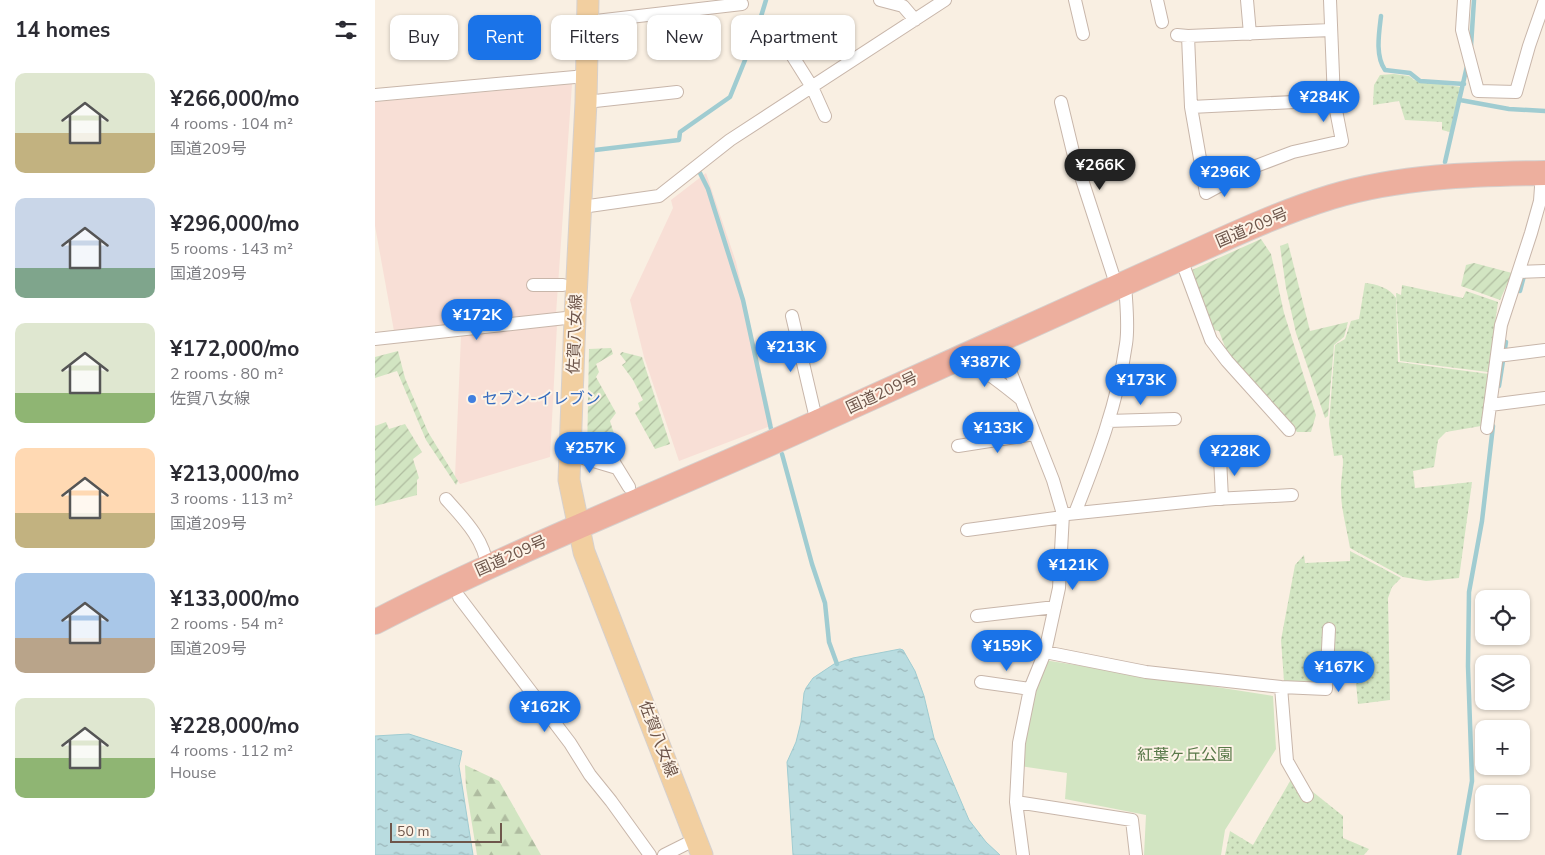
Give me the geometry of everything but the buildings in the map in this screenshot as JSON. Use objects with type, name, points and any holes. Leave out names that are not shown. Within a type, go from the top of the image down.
[{"type":"highway","name":"国道209号","points":[[375,622],[487,567],[817,423],[1277,216],[1333,196],[1388,184],[1444,176],[1544,173]]},
{"type":"main road","name":"佐賀八女線","points":[[587,15],[588,0]]},
{"type":"main road","name":"佐賀八女線","points":[[586,60],[569,480],[586,556],[699,847]]},
{"type":"street","points":[[880,0],[903,6],[915,20]]},
{"type":"street","points":[[581,207],[659,196],[730,140],[945,0]]},
{"type":"street","points":[[1075,0],[1083,34]]},
{"type":"street","points":[[1157,0],[1162,22]]},
{"type":"street","points":[[1247,0],[1250,34]]},
{"type":"street","points":[[1330,0],[1331,30],[1333,100],[1342,141],[1293,152],[1256,166],[1206,193],[1191,107],[1182,36],[1331,30]]},
{"type":"street","points":[[1463,0],[1462,30],[1478,91],[1516,92],[1545,0]]},
{"type":"street","points":[[637,16],[743,4]]},
{"type":"street","points":[[795,60],[812,86],[825,116]]},
{"type":"street","points":[[375,95],[586,76]]},
{"type":"street","points":[[586,102],[677,92]]},
{"type":"street","points":[[1191,107],[1333,100]]},
{"type":"street","points":[[1023,855],[1016,802],[1019,744],[1030,689],[1045,652],[1055,607],[1059,588],[1067,515],[1096,460],[1121,375],[1126,342],[1121,285],[1073,152],[1061,102]]},
{"type":"street","points":[[1487,428],[1501,326],[1540,201],[1544,173]]},
{"type":"street","points":[[1181,258],[1211,340],[1227,361],[1289,430]]},
{"type":"street","points":[[1519,272],[1545,272]]},
{"type":"street","points":[[533,285],[563,285]]},
{"type":"street","points":[[792,316],[817,423]]},
{"type":"street","points":[[375,336],[575,317]]},
{"type":"street","points":[[998,340],[1067,515]]},
{"type":"street","points":[[1497,356],[1545,350]]},
{"type":"street","points":[[958,358],[971,363],[989,374],[1022,400]]},
{"type":"street","points":[[1490,405],[1545,398]]},
{"type":"street","points":[[1107,420],[1175,419]]},
{"type":"street","points":[[958,446],[1035,434]]},
{"type":"street","points":[[570,454],[615,464],[629,487]]},
{"type":"street","points":[[1220,458],[1222,499]]},
{"type":"street","points":[[967,530],[1067,515],[1222,499],[1292,494]]},
{"type":"street","points":[[446,499],[470,526],[484,553],[487,567]]},
{"type":"street","points":[[459,597],[569,743],[590,775],[650,855]]},
{"type":"street","points":[[977,616],[1055,607]]},
{"type":"street","points":[[1045,652],[1146,672],[1281,687],[1326,689],[1329,629]]},
{"type":"street","points":[[981,682],[1030,689]]},
{"type":"street","points":[[1281,687],[1287,761],[1307,796]]},
{"type":"street","points":[[1016,802],[1132,820],[1136,855]]},
{"type":"street","points":[[664,855],[699,847]]},
{"type":"shaded area","points":[[572,84],[556,314],[394,331],[375,226],[375,102]]},
{"type":"shaded area","points":[[706,173],[736,262],[773,425],[679,461],[644,357],[630,300],[673,208],[671,200]]},
{"type":"shaded area","points":[[557,325],[550,457],[460,484],[455,477],[461,336]]},
{"type":"green space","points":[[1380,75],[1409,76],[1414,80],[1461,87],[1450,132],[1442,130],[1442,122],[1405,120],[1399,101],[1373,105],[1374,85]]},
{"type":"green space","points":[[1261,239],[1271,254],[1284,313],[1316,415],[1311,432],[1297,432],[1228,355],[1219,331],[1213,330],[1192,270]]},
{"type":"green space","points":[[1288,243],[1310,331],[1348,322],[1344,337],[1334,345],[1328,416],[1325,418],[1296,333],[1286,288],[1280,246]]},
{"type":"green space","points":[[1474,263],[1512,273],[1500,300],[1461,286],[1466,265]]},
{"type":"green space","points":[[1365,283],[1382,287],[1396,298],[1398,362],[1489,374],[1481,426],[1446,432],[1438,440],[1434,467],[1413,471],[1415,488],[1472,482],[1459,578],[1426,581],[1403,577],[1350,548],[1341,498],[1343,458],[1342,455],[1334,456],[1329,424],[1335,345],[1345,339],[1351,321],[1359,319]]},
{"type":"green space","points":[[1402,285],[1463,298],[1466,291],[1498,302],[1488,372],[1400,361],[1396,293],[1401,295]]},
{"type":"green space","points":[[611,348],[613,354],[596,364],[599,372],[596,377],[616,413],[610,421],[622,451],[606,461],[587,456],[589,349]]},
{"type":"green space","points":[[398,351],[405,378],[428,432],[458,481],[456,485],[426,440],[397,371],[375,378],[375,357]]},
{"type":"green space","points":[[622,352],[642,357],[670,444],[655,449],[635,413],[640,409],[638,403],[643,400],[633,380],[622,365],[626,362],[620,354]]},
{"type":"green space","points":[[386,422],[389,429],[405,424],[422,452],[413,459],[419,478],[417,480],[417,495],[375,506],[375,426]]},
{"type":"green space","points":[[1350,551],[1401,578],[1392,587],[1388,598],[1390,700],[1358,704],[1356,683],[1284,681],[1281,640],[1295,565],[1304,555],[1305,563],[1350,561]]},
{"type":"green space","name":"紅葉ヶ丘公園","points":[[1044,660],[1273,696],[1276,749],[1225,830],[1221,855],[1144,855],[1146,815],[1065,799],[1067,773],[1020,766],[1026,715]]},
{"type":"green space","points":[[465,765],[499,781],[541,855],[477,855],[466,787]]},
{"type":"green space","points":[[1293,776],[1343,816],[1343,838],[1369,849],[1364,855],[1225,855],[1230,831],[1253,845]]},
{"type":"water","points":[[903,650],[915,671],[924,696],[934,738],[969,820],[986,842],[1000,855],[793,855],[787,762],[796,742],[806,688],[813,678],[834,664],[853,658]]},
{"type":"water","points":[[409,734],[462,751],[459,766],[473,855],[375,855],[375,736]]},
{"type":"waterway","points":[[595,150],[679,140],[680,132],[730,97],[756,33],[766,0]]},
{"type":"waterway","points":[[1471,46],[1474,0]]},
{"type":"waterway","points":[[1381,16],[1379,51],[1385,70],[1410,73],[1420,81],[1464,84]]},
{"type":"waterway","points":[[1445,162],[1467,66]]},
{"type":"waterway","points":[[1460,100],[1509,109],[1545,111]]},
{"type":"waterway","points":[[700,173],[708,189],[743,300],[771,429]]},
{"type":"waterway","points":[[1520,291],[1525,272]]},
{"type":"waterway","points":[[1499,386],[1506,342]]},
{"type":"waterway","points":[[1459,855],[1472,781],[1468,666],[1469,592],[1482,521],[1493,426]]},
{"type":"waterway","points":[[782,454],[812,564],[825,603],[829,642],[837,664]]},
{"type":"place","name":"セブン-イレブン","points":[[472,399]]}]
